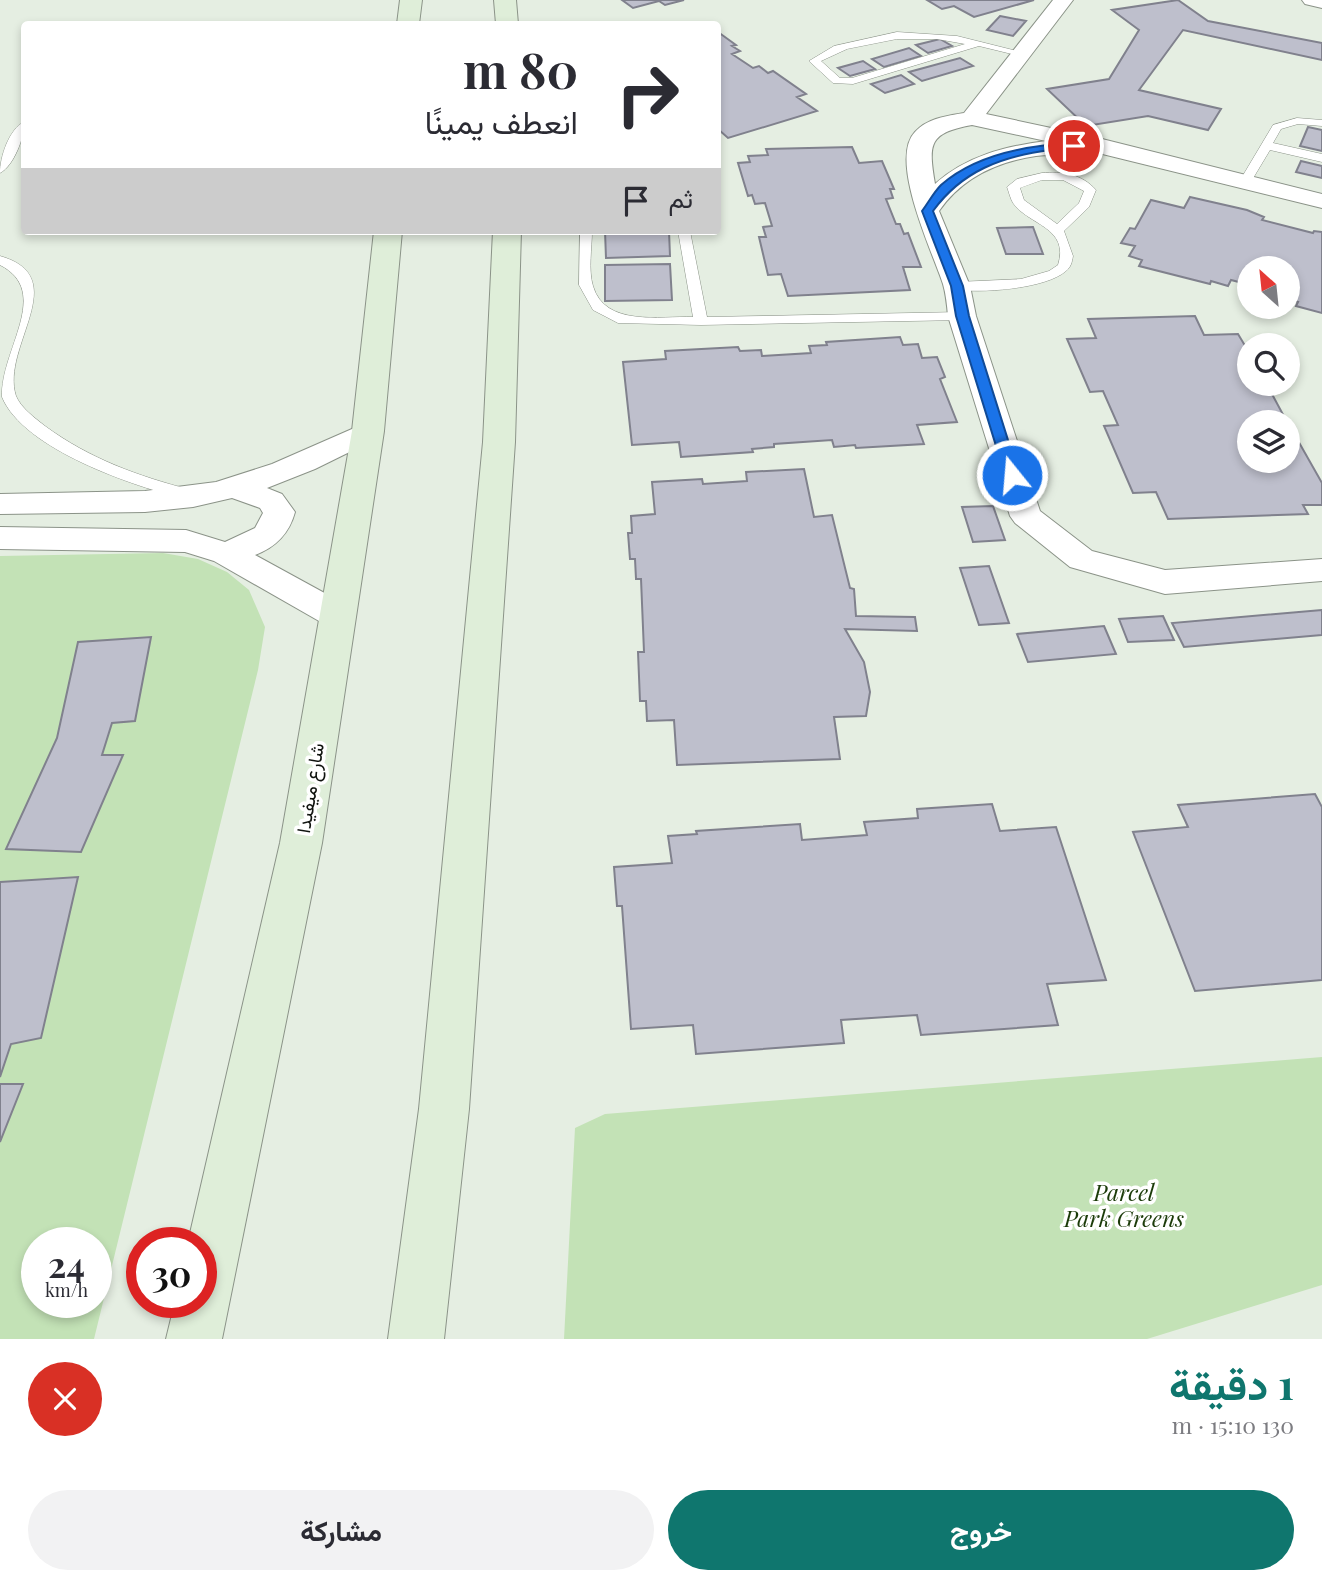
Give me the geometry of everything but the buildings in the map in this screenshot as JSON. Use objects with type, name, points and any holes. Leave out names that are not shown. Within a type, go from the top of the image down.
[{"type":"street","points":[[408,21],[411,0]]},
{"type":"street","points":[[505,0],[507,21]]},
{"type":"street","points":[[972,118],[1063,0]]},
{"type":"street","points":[[1312,0],[1322,2]]},
{"type":"street","points":[[1322,201],[1098,145],[972,118],[941,124],[923,136],[918,153],[927,211],[957,286],[962,316],[1026,516],[1081,559],[1165,582],[1322,570]]},
{"type":"street","points":[[927,211],[944,188],[984,164],[1008,155],[1051,147],[1098,145]]},
{"type":"street","name":"شارع ميفيدا","points":[[194,1339],[301,843],[368,431],[388,235]]},
{"type":"street","points":[[416,1339],[444,1108],[495,497],[507,235]]},
{"type":"street","points":[[0,504],[158,501],[196,496],[234,488],[328,453],[368,431]]},
{"type":"street","points":[[225,553],[265,539],[277,526],[279,512],[271,501],[234,488]]},
{"type":"street","points":[[0,538],[186,541],[225,553],[338,617]]},
{"type":"lane","points":[[979,43],[853,81],[837,81],[814,61],[825,52],[864,40],[910,33],[943,35],[979,43],[1020,53]]},
{"type":"lane","points":[[1245,182],[1277,127],[1297,121],[1322,123]]},
{"type":"lane","points":[[0,169],[21,130]]},
{"type":"lane","points":[[1265,145],[1322,158]]},
{"type":"lane","points":[[957,286],[1048,278],[1065,267],[1067,256],[1058,230],[1019,202],[1013,187],[1022,180],[1047,175],[1081,180],[1090,190],[1085,204],[1058,230]]},
{"type":"lane","points":[[586,235],[586,285],[598,307],[618,318],[701,321],[962,316]]},
{"type":"lane","points":[[685,235],[701,321]]},
{"type":"lane","points":[[0,260],[20,273],[28,286],[29,301],[11,343],[5,369],[7,394],[22,415],[69,451],[98,465],[160,488],[196,496]]},
{"type":"green space","points":[[163,553],[198,559],[227,572],[249,590],[265,627],[258,670],[112,1266],[112,1227],[21,1227],[21,1318],[99,1318],[94,1339],[0,1339],[0,556]]},
{"type":"green space","name":"Parcel Park Greens","points":[[1322,1057],[1322,1285],[1147,1339],[564,1339],[575,1128],[605,1114]]},
{"type":"route","points":[[1012,475],[962,316],[957,286],[927,211],[944,188],[972,169],[1008,155],[1051,147],[1074,146]]}]
